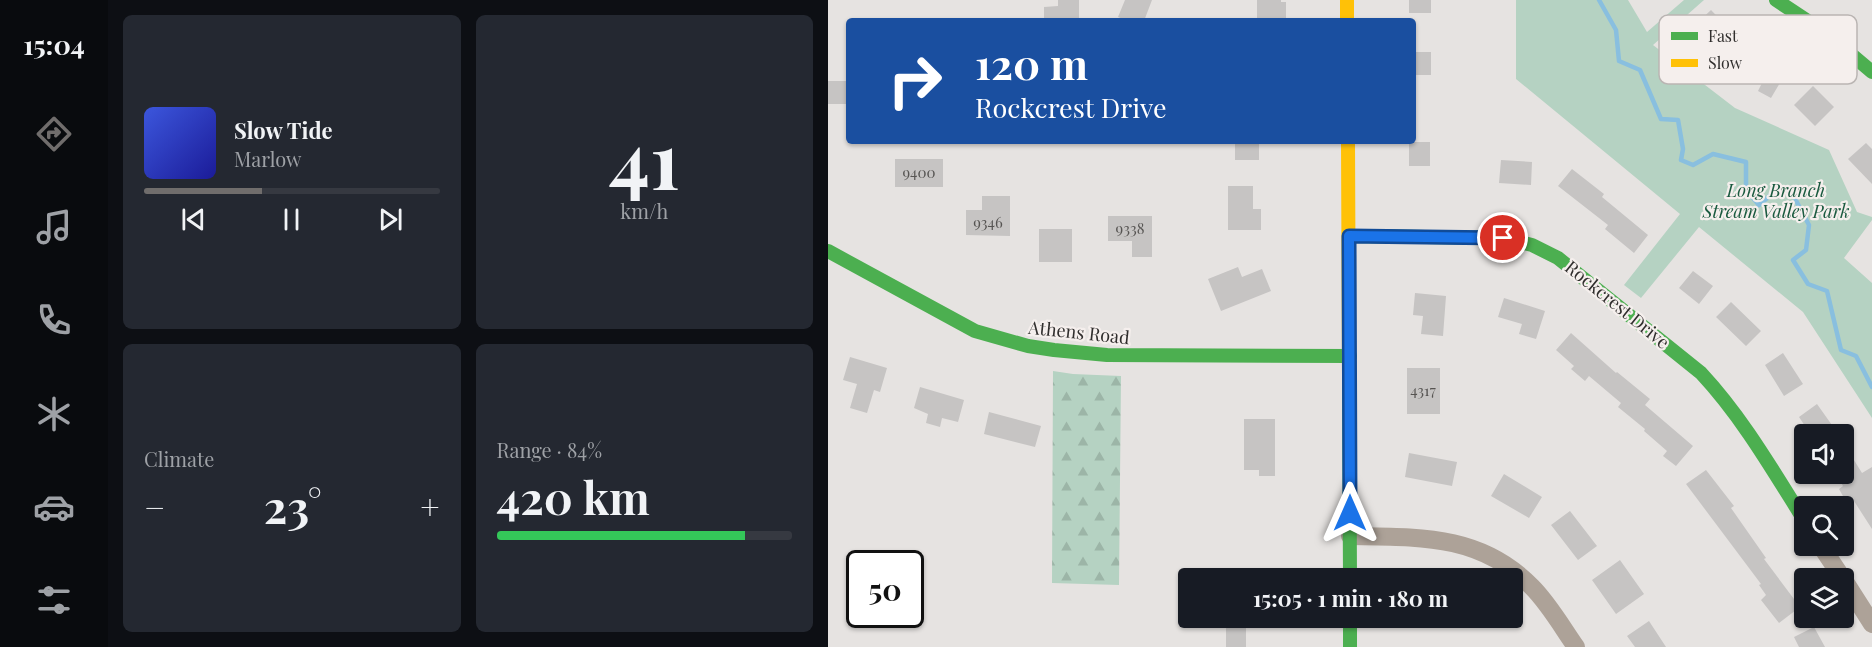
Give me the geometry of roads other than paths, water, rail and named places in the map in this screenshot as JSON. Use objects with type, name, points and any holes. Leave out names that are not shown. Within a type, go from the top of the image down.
[{"type":"street","points":[[1347,0],[1347,18]]},
{"type":"street","points":[[1776,0],[1799,15]]},
{"type":"street","points":[[1857,58],[1872,72]]},
{"type":"street","points":[[1348,144],[1350,568]]},
{"type":"street","name":"Rockcrest Drive","points":[[1349,236],[1503,238],[1519,240],[1540,247],[1558,258],[1701,373],[1718,390],[1794,505]]},
{"type":"street","name":"Athens Road","points":[[828,251],[975,331],[1027,347],[1111,356],[1350,356]]},
{"type":"street","points":[[1350,536],[1430,538],[1484,552],[1501,561],[1533,588],[1576,647]]},
{"type":"street","points":[[1854,596],[1872,624]]},
{"type":"street","points":[[1350,628],[1350,647]]},
{"type":"waterway","points":[[1599,0],[1616,30],[1619,61],[1640,70],[1661,119],[1678,120],[1683,149],[1681,160],[1693,165],[1713,154],[1746,162],[1746,190],[1759,205],[1773,193],[1791,191],[1809,225],[1806,250],[1793,260],[1808,284],[1827,291],[1841,350],[1856,356],[1872,387]]},
{"type":"park label","name":"Long Branch Stream Valley Park","points":[[1776,201]]}]
